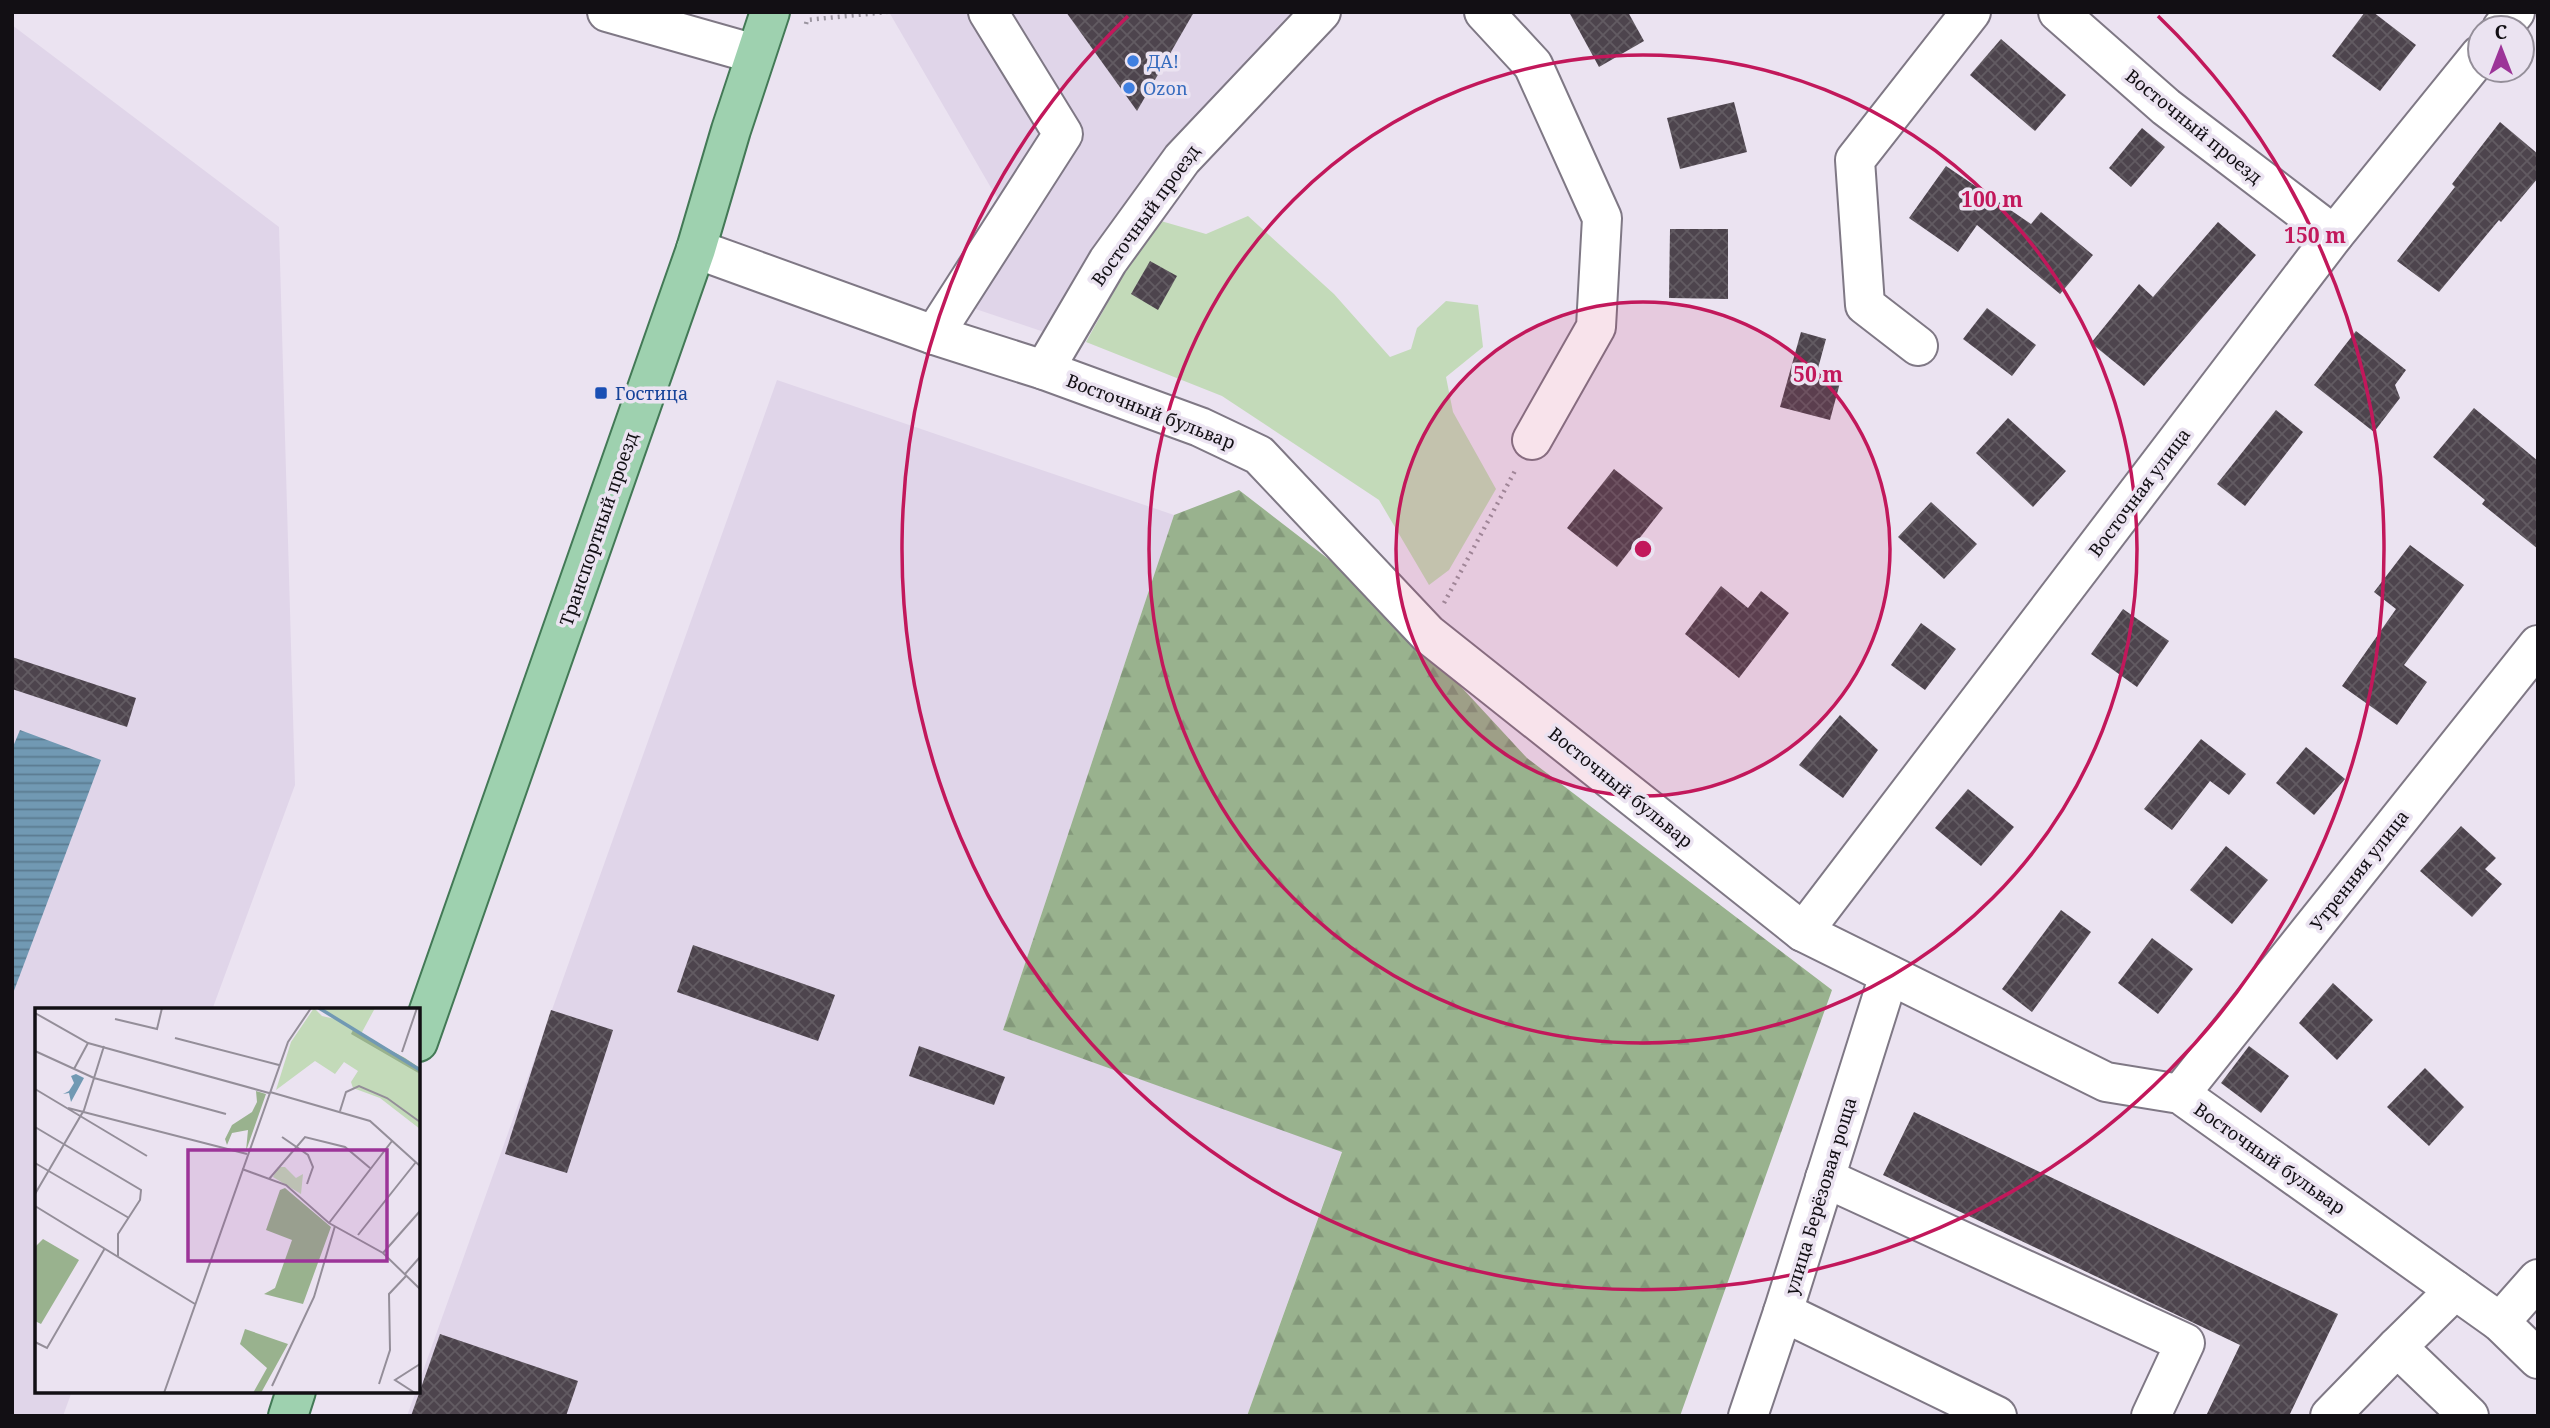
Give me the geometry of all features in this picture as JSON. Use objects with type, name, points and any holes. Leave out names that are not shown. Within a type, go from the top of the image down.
[{"type":"main road","name":"Транспортный проезд","points":[[420,1036],[696,249],[770,12]]},
{"type":"main road","points":[[288,1416],[295,1393]]},
{"type":"street","points":[[607,12],[755,54]]},
{"type":"street","points":[[934,335],[1063,134],[988,12]]},
{"type":"street","name":"Восточный проезд","points":[[1044,370],[1108,261],[1181,159],[1321,12]]},
{"type":"street","points":[[1484,12],[1533,65],[1602,218],[1596,327],[1532,440]]},
{"type":"street","points":[[1918,346],[1865,305],[1855,160],[1971,12]]},
{"type":"street","name":"Восточный проезд","points":[[2058,12],[2165,107],[2334,235]]},
{"type":"street","name":"Восточная улица","points":[[1803,933],[2334,235],[2466,72]]},
{"type":"street","name":"Восточный бульвар","points":[[696,249],[934,335],[1044,370],[1200,428],[1259,455],[1428,634],[1803,933],[2106,1082],[2180,1094],[2500,1322],[2538,1359]]},
{"type":"street","name":"Утренняя улица","points":[[2180,1094],[2538,645]]},
{"type":"street","name":"улица Берёзовая роща","points":[[1748,1416],[1889,975]]},
{"type":"street","points":[[1825,1178],[2185,1343],[2151,1416]]},
{"type":"street","points":[[2500,1322],[2538,1279]]},
{"type":"street","points":[[2330,1416],[2455,1290]]},
{"type":"street","points":[[1783,1312],[1997,1416]]},
{"type":"street","points":[[2398,1347],[2469,1416]]},
{"type":"path","points":[[803,32],[807,20],[887,12]]},
{"type":"path","points":[[1428,634],[1532,440]]},
{"type":"shaded area","points":[[889,12],[1298,12],[1178,136],[1044,332],[937,296],[1001,205]]},
{"type":"shaded area","points":[[12,25],[279,227],[295,785],[213,1008],[35,1008],[35,1393],[71,1393],[63,1416],[12,1416]]},
{"type":"shaded area","points":[[777,380],[1174,515],[1003,1030],[1342,1151],[1247,1416],[407,1416],[415,1393],[420,1393],[420,1379]]},
{"type":"green space","points":[[1248,216],[1334,294],[1390,357],[1411,349],[1417,328],[1446,301],[1478,305],[1483,347],[1446,377],[1453,412],[1496,489],[1449,570],[1429,585],[1379,500],[1222,396],[1086,342],[1154,219],[1206,234]]},
{"type":"green space","points":[[1239,490],[1379,598],[1527,758],[1832,990],[1680,1416],[1247,1416],[1342,1152],[1003,1030],[1174,515]]},
{"type":"water","points":[[20,730],[101,760],[12,996],[12,749]]},
{"type":"building","name":"ДА!","points":[[1066,12],[1194,12],[1137,111]]},
{"type":"building","points":[[1569,12],[1628,12],[1644,41],[1599,67]]},
{"type":"building","points":[[2365,12],[2373,12],[2416,45],[2380,91],[2332,56]]},
{"type":"building","points":[[2001,39],[2066,95],[2035,131],[1970,75]]},
{"type":"building","points":[[1734,102],[1747,152],[1680,169],[1667,118]]},
{"type":"building","points":[[2500,122],[2538,154],[2538,178],[2439,292],[2397,261],[2455,187],[2452,184]]},
{"type":"building","points":[[2142,128],[2165,147],[2131,187],[2109,168]]},
{"type":"building","points":[[1946,166],[2031,224],[2041,212],[2093,255],[2060,294],[1977,225],[1958,252],[1909,218]]},
{"type":"building","points":[[2218,222],[2256,255],[2144,386],[2091,343],[2139,284],[2153,297]]},
{"type":"building","points":[[1670,229],[1728,229],[1728,299],[1669,298]]},
{"type":"building","points":[[1150,261],[1177,276],[1158,310],[1131,294]]},
{"type":"building","points":[[1987,308],[2036,345],[2012,376],[1963,339]]},
{"type":"building","points":[[2356,331],[2406,370],[2395,385],[2400,398],[2374,432],[2314,385]]},
{"type":"building","points":[[1801,332],[1826,339],[1817,372],[1841,379],[1830,420],[1780,407]]},
{"type":"building","points":[[2474,408],[2538,461],[2538,549],[2482,504],[2485,500],[2433,457]]},
{"type":"building","points":[[2276,410],[2303,432],[2245,506],[2217,484]]},
{"type":"building","points":[[2008,418],[2066,471],[2033,507],[1976,453]]},
{"type":"building","points":[[1614,469],[1663,508],[1617,567],[1567,528]]},
{"type":"building","points":[[1931,502],[1977,544],[1944,579],[1898,537]]},
{"type":"building","points":[[2410,545],[2464,585],[2404,665],[2427,682],[2397,725],[2342,686],[2396,609],[2374,592]]},
{"type":"building","points":[[1721,586],[1748,608],[1761,591],[1789,613],[1739,678],[1685,634]]},
{"type":"building","points":[[2123,609],[2169,641],[2137,687],[2091,654]]},
{"type":"building","points":[[1921,623],[1956,649],[1925,690],[1891,665]]},
{"type":"building","points":[[12,657],[136,698],[127,727],[12,689]]},
{"type":"building","points":[[1840,715],[1878,750],[1843,798],[1799,765]]},
{"type":"building","points":[[2201,739],[2246,774],[2229,795],[2210,781],[2172,830],[2144,809]]},
{"type":"building","points":[[2306,747],[2345,779],[2314,815],[2276,783]]},
{"type":"building","points":[[1968,789],[2014,827],[1981,866],[1935,828]]},
{"type":"building","points":[[2461,826],[2496,858],[2485,869],[2502,884],[2472,917],[2420,871]]},
{"type":"building","points":[[2226,846],[2268,880],[2232,924],[2190,890]]},
{"type":"building","points":[[2061,910],[2091,932],[2032,1012],[2002,989]]},
{"type":"building","points":[[2152,938],[2193,969],[2158,1014],[2118,983]]},
{"type":"building","points":[[693,945],[835,995],[818,1041],[677,992]]},
{"type":"building","points":[[2333,983],[2373,1020],[2337,1060],[2299,1023]]},
{"type":"building","points":[[551,1010],[613,1030],[567,1173],[505,1154]]},
{"type":"building","points":[[919,1046],[1005,1077],[994,1105],[909,1076]]},
{"type":"building","points":[[2249,1046],[2289,1076],[2261,1113],[2221,1083]]},
{"type":"building","points":[[2425,1068],[2464,1107],[2429,1146],[2387,1107]]},
{"type":"building","points":[[1914,1112],[2338,1314],[2289,1416],[2206,1416],[2240,1345],[1883,1175]]},
{"type":"building","points":[[440,1334],[578,1381],[566,1416],[411,1416]]},
{"type":"place","name":"ДА!","points":[[1133,61]]},
{"type":"place","name":"Ozon","points":[[1129,88]]},
{"type":"place","name":"Гостица","points":[[601,393]]}]
